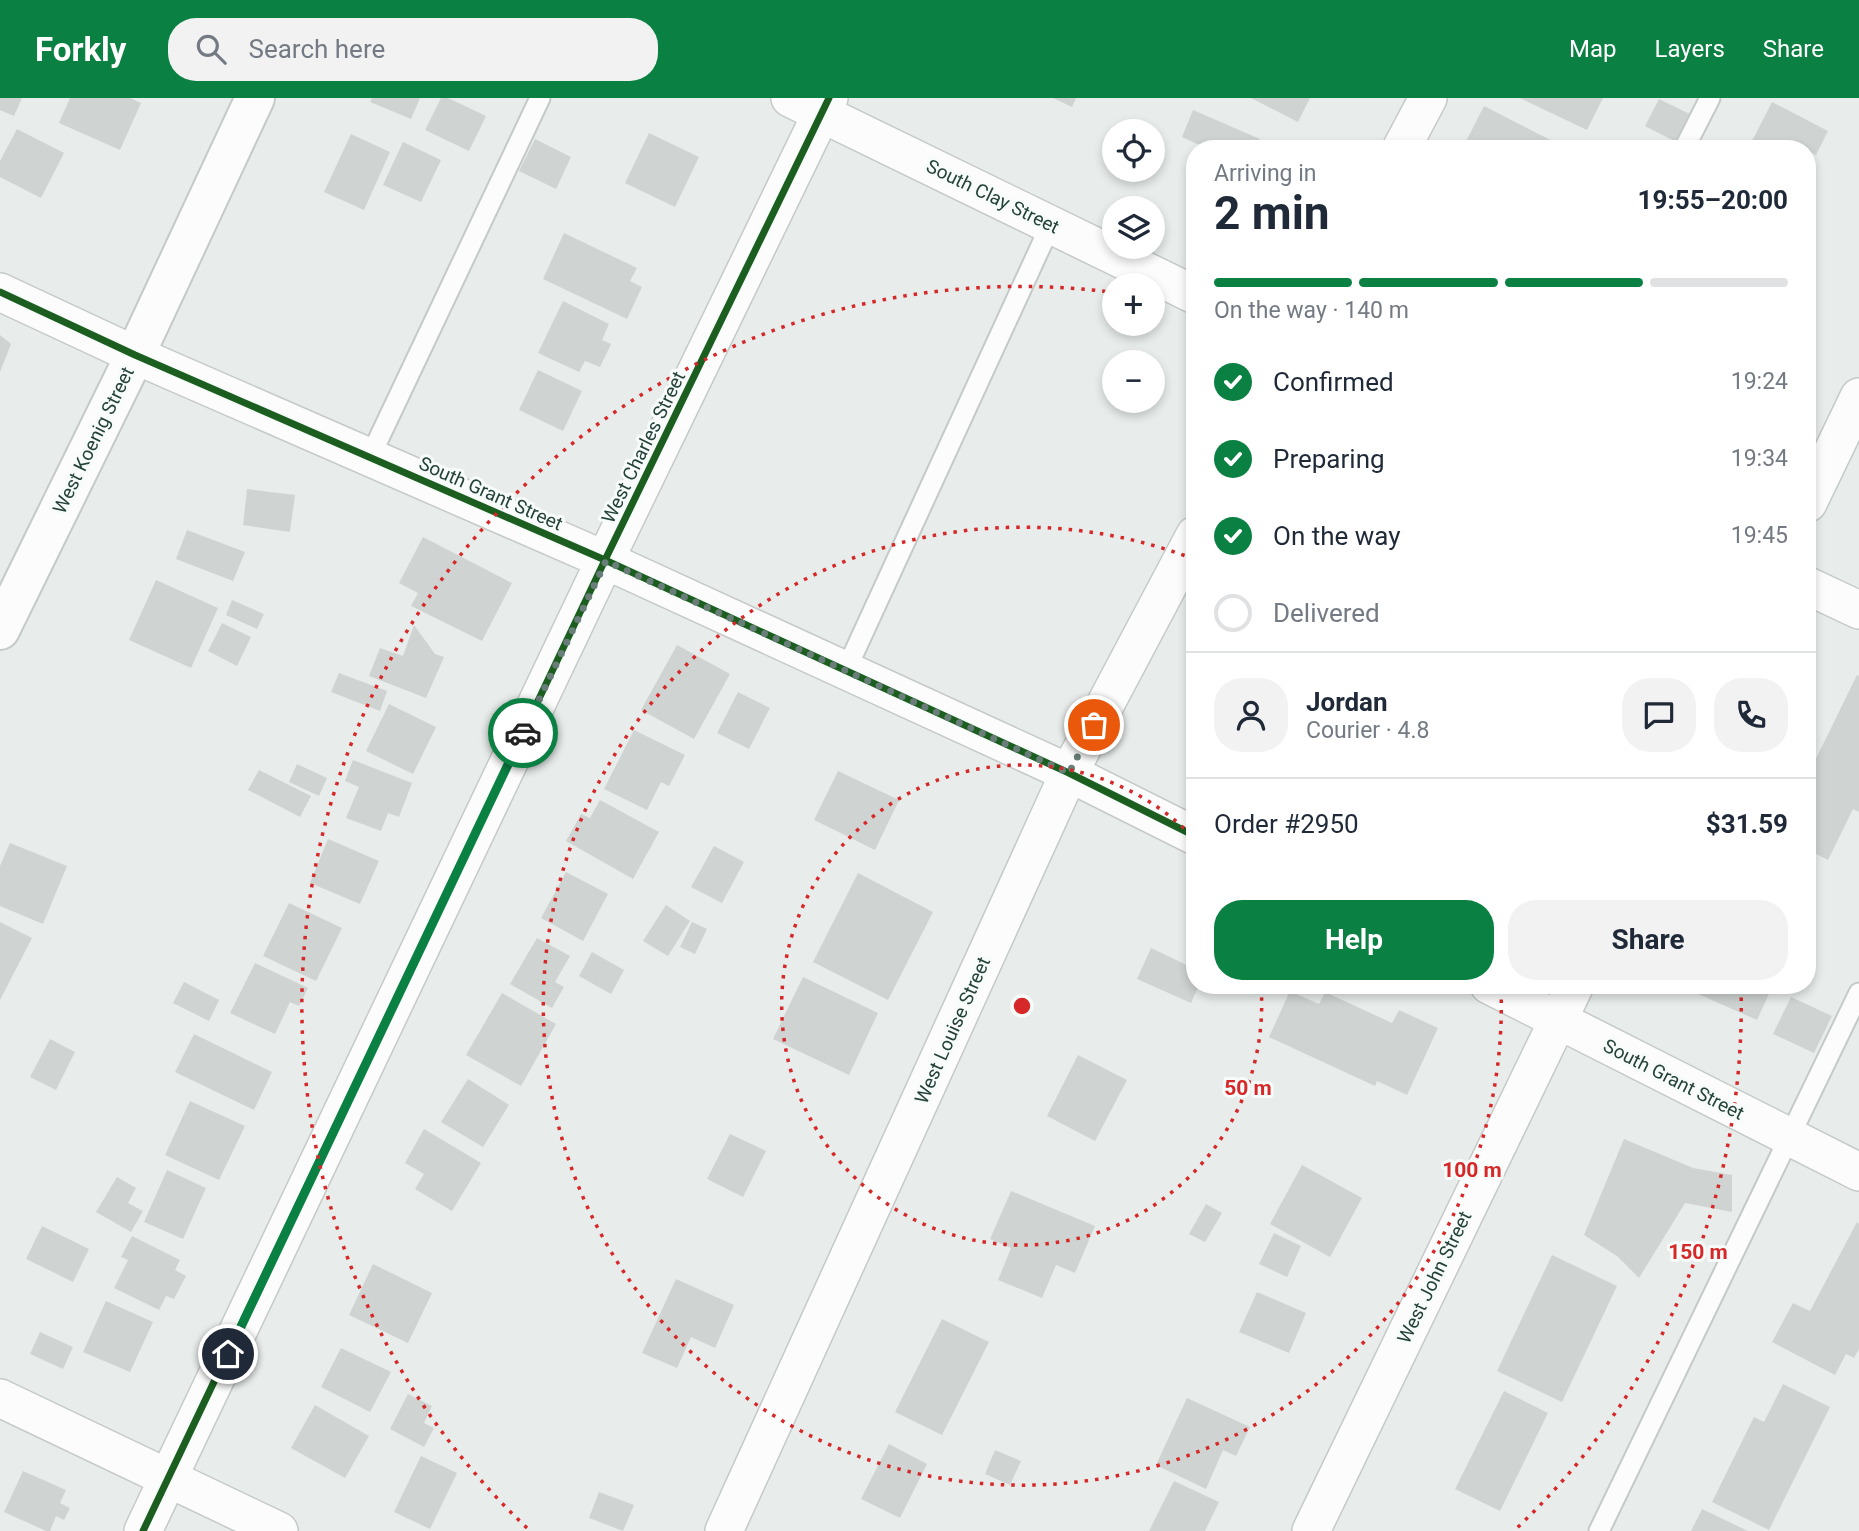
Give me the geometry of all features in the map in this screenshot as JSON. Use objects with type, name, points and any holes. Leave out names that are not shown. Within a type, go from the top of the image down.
[{"type":"street","name":"West Koenig Street","points":[[0,630],[135,355],[255,98]]},
{"type":"street","points":[[1406,140],[1428,98]]},
{"type":"street","name":"South Clay Street","points":[[813,103],[1186,291]]},
{"type":"street","name":"West Charles Street","points":[[143,1531],[606,561],[813,103]]},
{"type":"street","name":"South Grant Street","points":[[0,292],[135,355],[606,561],[846,670],[1069,773],[1186,832]]},
{"type":"street","points":[[1816,486],[1859,397]]},
{"type":"street","name":"West Louise Street","points":[[724,1531],[1069,773],[1186,552]]},
{"type":"street","points":[[1816,590],[1859,610]]},
{"type":"street","name":"South Grant Street","points":[[1507,994],[1859,1172]]},
{"type":"street","name":"West John Street","points":[[1311,1531],[1571,994]]},
{"type":"street","points":[[0,1398],[279,1531]]},
{"type":"lane","points":[[370,457],[540,98]]},
{"type":"lane","points":[[1689,140],[1710,98]]},
{"type":"lane","points":[[846,670],[1051,225]]},
{"type":"lane","points":[[1599,1531],[1859,993]]},
{"type":"building","points":[[0,98],[22,98],[14,116],[0,110]]},
{"type":"building","points":[[70,98],[130,98],[141,103],[120,150],[59,123]]},
{"type":"building","points":[[372,98],[420,98],[411,119],[370,102]]},
{"type":"building","points":[[441,98],[448,98],[486,116],[469,151],[425,130]]},
{"type":"building","points":[[1053,98],[1076,98],[1072,107]]},
{"type":"building","points":[[1251,98],[1310,98],[1298,122]]},
{"type":"building","points":[[1520,98],[1603,98],[1587,130]]},
{"type":"building","points":[[1659,99],[1696,117],[1684,140],[1672,140],[1645,126]]},
{"type":"building","points":[[1772,102],[1828,131],[1816,155],[1816,140],[1753,140]]},
{"type":"building","points":[[1484,106],[1550,140],[1467,140]]},
{"type":"building","points":[[1193,110],[1260,139],[1188,140],[1182,137]]},
{"type":"building","points":[[17,129],[64,153],[41,198],[0,177],[0,161]]},
{"type":"building","points":[[649,133],[699,157],[675,207],[625,183]]},
{"type":"building","points":[[351,134],[390,152],[364,210],[324,192]]},
{"type":"building","points":[[535,139],[571,157],[556,189],[519,171]]},
{"type":"building","points":[[403,142],[441,160],[421,202],[383,185]]},
{"type":"building","points":[[564,233],[637,268],[630,281],[642,287],[627,319],[543,279]]},
{"type":"building","points":[[563,301],[609,324],[602,340],[611,344],[600,367],[585,361],[579,372],[538,353]]},
{"type":"building","points":[[0,335],[11,344],[0,372]]},
{"type":"building","points":[[538,370],[582,391],[563,431],[519,410]]},
{"type":"building","points":[[247,489],[295,495],[290,532],[243,525]]},
{"type":"building","points":[[187,530],[245,552],[233,581],[176,559]]},
{"type":"building","points":[[423,537],[512,583],[482,641],[411,606],[418,593],[399,583]]},
{"type":"building","points":[[156,580],[218,608],[191,668],[129,640]]},
{"type":"building","points":[[232,600],[264,614],[257,629],[226,615]]},
{"type":"building","points":[[222,623],[251,637],[237,666],[208,651]]},
{"type":"building","points":[[414,625],[435,654],[444,657],[426,698],[369,676],[380,648],[403,656]]},
{"type":"building","points":[[677,645],[730,674],[694,739],[641,710]]},
{"type":"building","points":[[339,673],[387,691],[380,711],[331,692]]},
{"type":"building","points":[[1857,675],[1859,676],[1859,812],[1853,809],[1828,860],[1816,854],[1816,759]]},
{"type":"building","points":[[738,692],[770,708],[749,749],[717,733]]},
{"type":"building","points":[[389,704],[436,727],[413,774],[366,751]]},
{"type":"building","points":[[634,730],[685,755],[669,786],[661,782],[647,810],[604,789]]},
{"type":"building","points":[[353,760],[412,783],[399,817],[388,813],[381,831],[346,818],[359,787],[345,781]]},
{"type":"building","points":[[297,764],[327,778],[319,796],[289,782]]},
{"type":"building","points":[[259,770],[311,796],[300,817],[248,790]]},
{"type":"building","points":[[838,771],[899,800],[875,850],[814,820]]},
{"type":"building","points":[[600,800],[659,832],[633,879],[566,841],[581,814],[590,818]]},
{"type":"building","points":[[328,839],[379,861],[360,904],[310,883]]},
{"type":"building","points":[[10,843],[67,866],[43,924],[0,906],[0,866]]},
{"type":"building","points":[[714,846],[744,862],[722,903],[691,887]]},
{"type":"building","points":[[566,872],[608,894],[583,941],[541,918]]},
{"type":"building","points":[[858,873],[933,912],[888,1000],[813,962]]},
{"type":"building","points":[[289,903],[342,928],[316,981],[263,956]]},
{"type":"building","points":[[666,905],[690,921],[668,956],[643,941]]},
{"type":"building","points":[[0,922],[32,938],[0,1000]]},
{"type":"building","points":[[692,922],[707,929],[695,954],[680,947]]},
{"type":"building","points":[[537,938],[570,956],[555,982],[564,987],[552,1008],[510,984]]},
{"type":"building","points":[[1151,948],[1186,965],[1186,994],[1195,994],[1191,1003],[1137,979]]},
{"type":"building","points":[[592,952],[624,970],[611,994],[579,976]]},
{"type":"building","points":[[255,963],[308,988],[299,1006],[290,1002],[275,1034],[230,1013]]},
{"type":"building","points":[[803,977],[878,1013],[849,1075],[773,1039]]},
{"type":"building","points":[[184,982],[219,1000],[209,1021],[173,1003]]},
{"type":"building","points":[[502,993],[556,1024],[521,1086],[466,1055]]},
{"type":"building","points":[[1289,994],[1297,994],[1319,1004],[1324,994],[1329,994],[1392,1023],[1399,1010],[1438,1028],[1407,1095],[1377,1081],[1375,1086],[1269,1037]]},
{"type":"building","points":[[1698,994],[1769,994],[1757,1020]]},
{"type":"building","points":[[1791,997],[1832,1016],[1814,1053],[1773,1034]]},
{"type":"building","points":[[194,1034],[272,1072],[254,1110],[175,1072]]},
{"type":"building","points":[[50,1039],[75,1052],[56,1090],[30,1077]]},
{"type":"building","points":[[1078,1055],[1127,1080],[1095,1141],[1047,1116]]},
{"type":"building","points":[[468,1079],[509,1105],[483,1147],[441,1122]]},
{"type":"building","points":[[190,1101],[245,1126],[219,1180],[165,1155]]},
{"type":"building","points":[[424,1129],[481,1163],[452,1211],[415,1189],[424,1174],[405,1163]]},
{"type":"building","points":[[730,1134],[766,1151],[743,1197],[707,1179]]},
{"type":"building","points":[[1624,1139],[1693,1168],[1732,1175],[1732,1212],[1685,1203],[1639,1278],[1617,1256],[1584,1235]]},
{"type":"building","points":[[1302,1165],[1362,1198],[1330,1257],[1270,1224]]},
{"type":"building","points":[[167,1170],[206,1188],[183,1239],[144,1222]]},
{"type":"building","points":[[117,1177],[136,1188],[128,1203],[143,1211],[131,1232],[96,1212]]},
{"type":"building","points":[[1011,1191],[1095,1226],[1075,1273],[1056,1265],[1042,1298],[998,1280],[1011,1248],[990,1239]]},
{"type":"building","points":[[1206,1204],[1222,1213],[1205,1242],[1189,1234]]},
{"type":"building","points":[[1857,1222],[1859,1349],[1854,1358],[1846,1354],[1835,1375],[1772,1342],[1793,1303],[1810,1311]]},
{"type":"building","points":[[42,1226],[89,1249],[73,1282],[26,1259]]},
{"type":"building","points":[[1274,1233],[1301,1246],[1287,1277],[1259,1264]]},
{"type":"building","points":[[132,1236],[180,1260],[175,1270],[186,1276],[174,1299],[166,1296],[159,1310],[114,1288],[128,1260],[121,1257]]},
{"type":"building","points":[[1552,1255],[1617,1286],[1562,1402],[1497,1371]]},
{"type":"building","points":[[373,1264],[432,1293],[408,1343],[349,1315]]},
{"type":"building","points":[[676,1279],[734,1305],[715,1348],[691,1337],[677,1368],[642,1353]]},
{"type":"building","points":[[1257,1292],[1306,1313],[1289,1353],[1239,1332]]},
{"type":"building","points":[[106,1301],[153,1322],[130,1372],[83,1352]]},
{"type":"building","points":[[942,1319],[989,1342],[942,1435],[895,1412]]},
{"type":"building","points":[[40,1332],[73,1347],[63,1369],[30,1354]]},
{"type":"building","points":[[341,1348],[391,1372],[370,1412],[321,1387]]},
{"type":"building","points":[[1783,1384],[1830,1407],[1769,1530],[1712,1502],[1754,1417],[1764,1422]]},
{"type":"building","points":[[1504,1391],[1548,1413],[1500,1511],[1455,1489]]},
{"type":"building","points":[[408,1394],[432,1406],[424,1423],[434,1428],[424,1447],[390,1429]]},
{"type":"building","points":[[1187,1398],[1250,1427],[1236,1456],[1223,1450],[1206,1489],[1156,1465]]},
{"type":"building","points":[[315,1405],[369,1436],[345,1478],[291,1448]]},
{"type":"building","points":[[889,1444],[927,1464],[900,1518],[861,1499]]},
{"type":"building","points":[[995,1450],[1021,1461],[1010,1485],[985,1474]]},
{"type":"building","points":[[421,1456],[457,1473],[430,1529],[394,1512]]},
{"type":"building","points":[[23,1471],[66,1490],[60,1503],[70,1508],[64,1520],[56,1516],[50,1531],[4,1512]]},
{"type":"building","points":[[1174,1481],[1219,1502],[1205,1531],[1149,1531]]},
{"type":"building","points":[[599,1492],[634,1505],[623,1531],[589,1518]]},
{"type":"building","points":[[1702,1509],[1748,1531],[1691,1531]]},
{"type":"cycle path","points":[[143,1531],[605,560],[829,98]]},
{"type":"cycle path","points":[[0,292],[135,355],[605,560],[1069,773],[1186,832]]},
{"type":"way so far","points":[[523,733],[606,561],[1069,773],[1094,725]]},
{"type":"route","points":[[228,1354],[523,733]]}]
